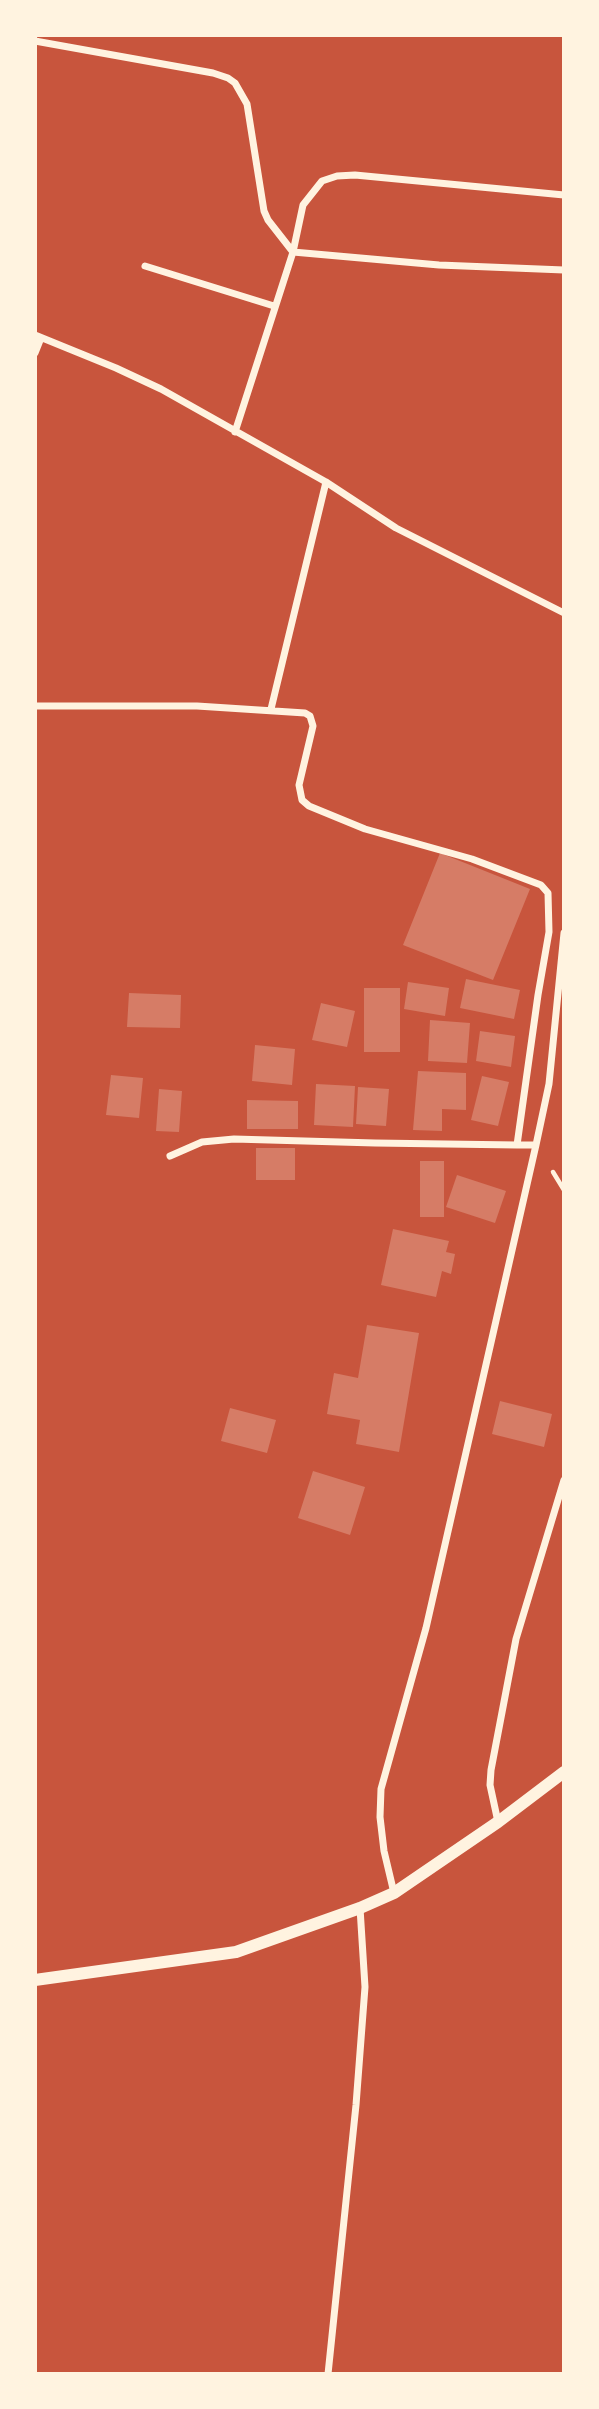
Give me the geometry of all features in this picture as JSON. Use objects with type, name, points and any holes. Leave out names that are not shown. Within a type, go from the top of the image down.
[{"type":"street","points":[[35,41],[214,73],[235,83],[247,104],[264,211],[293,252],[439,265],[564,270]]},
{"type":"street","points":[[235,432],[293,252],[303,205],[322,181],[337,176],[355,175],[564,195]]},
{"type":"street","points":[[145,267],[274,306]]},
{"type":"street","points":[[35,353],[38,337],[161,389],[326,482],[396,528],[564,613]]},
{"type":"street","points":[[271,709],[326,482]]},
{"type":"street","points":[[35,706],[167,706],[271,709],[305,713],[310,716],[313,726],[299,785],[302,800],[309,806],[365,829],[472,859],[541,884],[548,893],[549,932],[517,1145]]},
{"type":"street","points":[[394,1892],[384,1851],[380,1818],[381,1789],[426,1628],[537,1145],[549,1084],[564,933]]},
{"type":"street","points":[[170,1156],[202,1142],[217,1139],[537,1145]]},
{"type":"street","points":[[498,1822],[490,1785],[491,1770],[516,1639],[564,1480]]},
{"type":"street","points":[[35,1980],[236,1952],[360,1908],[394,1892],[498,1822],[564,1772]]},
{"type":"street","points":[[328,2374],[356,2105],[365,1987],[360,1908]]},
{"type":"building","points":[[440,853],[530,889],[493,980],[403,945]]},
{"type":"building","points":[[466,979],[520,990],[514,1019],[460,1008]]},
{"type":"building","points":[[408,982],[449,988],[445,1016],[404,1009]]},
{"type":"building","points":[[364,988],[400,988],[400,1052],[364,1052]]},
{"type":"building","points":[[129,993],[181,995],[180,1028],[127,1027]]},
{"type":"building","points":[[321,1003],[355,1011],[347,1047],[312,1040]]},
{"type":"building","points":[[430,1020],[470,1023],[467,1063],[428,1061]]},
{"type":"building","points":[[480,1031],[515,1036],[511,1067],[476,1061]]},
{"type":"building","points":[[255,1045],[295,1049],[292,1085],[252,1081]]},
{"type":"building","points":[[418,1071],[466,1073],[466,1110],[442,1109],[442,1131],[413,1130]]},
{"type":"building","points":[[111,1075],[143,1078],[139,1118],[106,1115]]},
{"type":"building","points":[[482,1076],[509,1082],[498,1126],[471,1120]]},
{"type":"building","points":[[316,1084],[355,1086],[353,1127],[314,1125]]},
{"type":"building","points":[[358,1087],[389,1089],[386,1126],[356,1124]]},
{"type":"building","points":[[159,1089],[182,1091],[179,1132],[156,1131]]},
{"type":"building","points":[[247,1100],[298,1101],[298,1129],[247,1129]]},
{"type":"building","points":[[256,1148],[295,1148],[295,1180],[256,1180]]},
{"type":"building","points":[[420,1161],[444,1161],[444,1217],[420,1217]]},
{"type":"building","points":[[457,1175],[506,1191],[495,1223],[446,1207]]},
{"type":"building","points":[[393,1229],[449,1241],[446,1252],[455,1254],[451,1274],[442,1271],[436,1297],[381,1285]]},
{"type":"building","points":[[367,1325],[419,1333],[399,1452],[356,1444],[360,1420],[327,1414],[334,1373],[358,1378]]},
{"type":"building","points":[[500,1401],[552,1414],[544,1447],[492,1434]]},
{"type":"building","points":[[230,1408],[276,1420],[267,1453],[221,1441]]},
{"type":"building","points":[[313,1471],[365,1487],[350,1535],[298,1518]]}]
